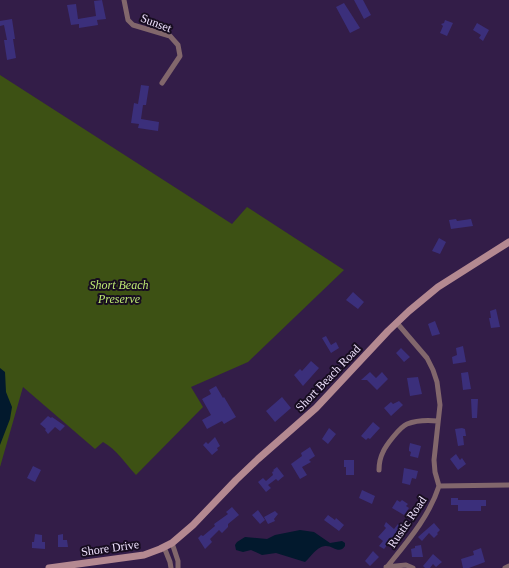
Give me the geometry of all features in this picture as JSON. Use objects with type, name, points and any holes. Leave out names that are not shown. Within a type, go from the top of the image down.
[{"type":"main road","name":"Short Beach Road","points":[[172,543],[193,525],[258,459],[316,408],[397,323],[424,298],[438,287],[509,242]]},
{"type":"main road","name":"Shore Drive","points":[[49,568],[144,555],[164,548],[172,543]]},
{"type":"street","name":"Sunset","points":[[124,0],[128,20],[133,26],[170,36],[178,45],[180,56],[162,83]]},
{"type":"street","points":[[397,323],[427,358],[433,370],[439,393],[440,405],[434,460],[435,472],[439,486],[509,485]]},
{"type":"street","points":[[379,470],[379,462],[383,452],[405,425],[415,421],[438,421]]},
{"type":"street","name":"Rustic Road","points":[[386,567],[420,524],[436,496],[439,486]]},
{"type":"street","points":[[172,543],[178,561],[178,568]]},
{"type":"street","points":[[164,548],[171,568]]},
{"type":"street","points":[[386,567],[406,565],[414,568]]},
{"type":"street","points":[[505,568],[509,566]]},
{"type":"green space","name":"Short Beach Preserve","points":[[0,75],[232,224],[247,207],[344,270],[248,362],[191,387],[203,407],[136,475],[108,445],[103,442],[95,449],[23,387],[0,467]]},
{"type":"water","points":[[0,368],[5,372],[6,392],[12,407],[10,419],[0,445]]},
{"type":"water","points":[[300,530],[314,532],[330,543],[342,541],[345,543],[345,546],[340,550],[328,546],[322,547],[316,550],[305,562],[276,553],[262,555],[251,550],[243,552],[236,550],[235,545],[237,542],[245,537],[267,539],[275,535]]},
{"type":"building","points":[[102,0],[106,19],[97,20],[98,25],[79,28],[79,24],[71,25],[67,5],[76,4],[78,19],[96,16],[94,1]]},
{"type":"building","points":[[354,0],[363,0],[371,15],[364,19]]},
{"type":"building","points":[[344,3],[360,28],[350,33],[336,7]]},
{"type":"building","points":[[12,19],[16,58],[7,60],[4,40],[7,40],[4,25],[0,26],[0,21]]},
{"type":"building","points":[[445,20],[453,23],[447,36],[440,33],[443,26],[441,24],[444,23]]},
{"type":"building","points":[[477,23],[489,30],[483,41],[479,38],[481,35],[473,30]]},
{"type":"building","points":[[141,85],[149,86],[146,105],[143,105],[141,119],[159,122],[158,131],[138,128],[139,124],[131,123],[134,103],[138,104]]},
{"type":"building","points":[[456,219],[457,221],[471,219],[473,226],[451,229],[449,220]]},
{"type":"building","points":[[439,238],[446,242],[440,254],[432,251]]},
{"type":"building","points":[[353,292],[364,302],[358,309],[346,300]]},
{"type":"building","points":[[496,309],[500,327],[491,328],[489,318],[491,318],[490,311]]},
{"type":"building","points":[[435,321],[440,334],[432,336],[428,324]]},
{"type":"building","points":[[326,336],[331,345],[336,342],[339,348],[331,353],[322,338]]},
{"type":"building","points":[[463,346],[466,362],[453,364],[452,357],[457,355],[456,348]]},
{"type":"building","points":[[401,348],[410,357],[404,362],[396,353]]},
{"type":"building","points":[[311,361],[319,368],[303,386],[294,375],[300,369],[302,371]]},
{"type":"building","points":[[370,372],[376,378],[382,372],[388,379],[377,390],[367,380],[361,380]]},
{"type":"building","points":[[468,372],[471,389],[463,390],[461,373]]},
{"type":"building","points":[[418,377],[422,394],[410,396],[407,378]]},
{"type":"building","points":[[216,386],[236,417],[224,424],[222,421],[207,429],[202,420],[211,415],[202,399],[211,394],[209,390]]},
{"type":"building","points":[[282,397],[291,408],[275,422],[266,411]]},
{"type":"building","points":[[471,399],[478,399],[477,418],[472,418]]},
{"type":"building","points":[[399,401],[403,405],[391,416],[384,408],[391,402],[393,404]]},
{"type":"building","points":[[48,416],[65,426],[60,431],[55,427],[48,434],[45,430],[46,429],[40,424]]},
{"type":"building","points":[[373,422],[380,428],[370,439],[368,438],[366,440],[361,436]]},
{"type":"building","points":[[329,428],[336,434],[328,444],[322,439]]},
{"type":"building","points":[[455,429],[465,429],[466,436],[463,436],[464,445],[458,446]]},
{"type":"building","points":[[215,437],[220,446],[212,455],[203,445],[206,442],[208,444]]},
{"type":"building","points":[[410,443],[421,446],[418,458],[410,456]]},
{"type":"building","points":[[310,447],[315,456],[309,460],[311,462],[302,467],[307,475],[300,479],[291,464],[302,456],[301,453]]},
{"type":"building","points":[[456,454],[460,460],[462,458],[466,464],[458,470],[450,459]]},
{"type":"building","points":[[344,460],[354,460],[354,475],[346,475]]},
{"type":"building","points":[[33,466],[41,470],[35,482],[27,478]]},
{"type":"building","points":[[277,467],[284,476],[278,481],[276,479],[268,485],[271,488],[266,492],[258,482],[263,478],[266,481],[273,475],[273,470]]},
{"type":"building","points":[[404,468],[418,471],[416,479],[412,478],[410,485],[402,483]]},
{"type":"building","points":[[362,490],[375,496],[372,504],[359,498]]},
{"type":"building","points":[[451,498],[458,498],[458,500],[486,500],[486,506],[481,506],[481,511],[458,511],[458,505],[451,505]]},
{"type":"building","points":[[397,500],[400,502],[402,500],[408,504],[406,506],[409,508],[404,515],[392,508]]},
{"type":"building","points":[[232,507],[239,515],[228,524],[228,527],[222,533],[219,530],[210,539],[212,542],[205,549],[198,538],[201,535],[203,536],[215,526],[214,524],[228,514],[226,512]]},
{"type":"building","points":[[258,510],[265,520],[260,524],[252,515]]},
{"type":"building","points":[[275,511],[278,514],[274,519],[275,521],[268,524],[264,517]]},
{"type":"building","points":[[328,515],[335,520],[336,518],[344,525],[339,531],[324,520]]},
{"type":"building","points":[[386,522],[394,529],[398,524],[403,528],[391,544],[388,544],[384,549],[379,546],[383,541],[378,537],[386,528],[384,526]]},
{"type":"building","points":[[434,523],[440,530],[437,533],[438,534],[434,538],[429,533],[422,541],[418,537]]},
{"type":"building","points":[[35,534],[42,535],[42,542],[45,542],[45,549],[32,548],[32,542],[34,542]]},
{"type":"building","points":[[63,534],[63,540],[67,540],[68,547],[58,547],[58,535]]},
{"type":"building","points":[[421,545],[423,557],[412,557],[411,549],[415,548],[415,546]]},
{"type":"building","points":[[481,548],[485,562],[469,568],[463,568],[461,559],[474,555],[473,551]]},
{"type":"building","points":[[373,551],[379,557],[370,566],[365,561]]},
{"type":"building","points":[[433,554],[442,562],[436,567],[433,564],[430,568],[425,568],[423,566]]}]
